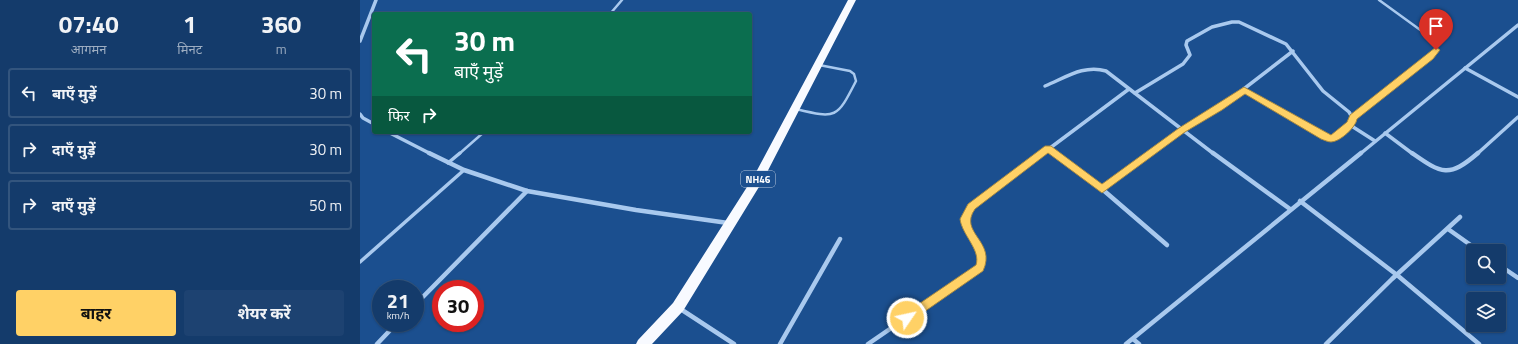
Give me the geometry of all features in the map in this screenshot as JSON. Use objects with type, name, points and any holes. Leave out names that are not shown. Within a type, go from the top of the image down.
[{"type":"highway","name":"NH46","points":[[643,344],[678,308],[758,179],[852,0]]},
{"type":"street","points":[[360,41],[376,0]]},
{"type":"street","points":[[1135,93],[1183,64],[1190,55],[1186,45],[1187,41],[1202,32],[1226,22],[1239,22],[1280,40],[1293,51],[1317,84],[1349,112],[1352,117],[1352,121],[1335,137],[1331,139],[1324,137],[1244,90]]},
{"type":"street","points":[[1126,344],[1518,24]]},
{"type":"street","points":[[1102,189],[1182,130],[1219,108],[1244,90],[1293,51]]},
{"type":"street","points":[[1045,86],[1093,67],[1098,67],[1106,71],[1182,130],[1290,210]]},
{"type":"street","points":[[1465,68],[1518,97]]},
{"type":"street","points":[[868,344],[980,268],[982,260],[981,251],[966,227],[964,219],[971,207],[1129,89]]},
{"type":"street","points":[[360,114],[363,118],[372,123]]},
{"type":"street","points":[[1385,133],[1432,166],[1443,170],[1452,170],[1463,166],[1518,117]]},
{"type":"street","points":[[1350,124],[1375,141]]},
{"type":"street","points":[[392,134],[464,170],[527,191],[636,210],[731,223]]},
{"type":"street","points":[[1048,149],[1102,189],[1167,245]]},
{"type":"street","points":[[424,296],[527,191]]},
{"type":"street","points":[[1300,201],[1397,275],[1479,344]]},
{"type":"street","points":[[1326,344],[1397,275],[1460,217]]},
{"type":"street","points":[[1448,229],[1470,244]]},
{"type":"street","points":[[780,344],[840,239]]},
{"type":"street","points":[[1506,270],[1518,278]]},
{"type":"street","points":[[678,308],[734,344]]},
{"type":"street","points":[[377,344],[389,332]]},
{"type":"street","points":[[1133,339],[1139,344]]},
{"type":"lane","points":[[612,12],[622,0]]},
{"type":"lane","points":[[1352,117],[1430,57],[1436,50],[1435,43],[1430,37],[1379,0]]},
{"type":"lane","points":[[794,109],[831,116],[838,114],[844,106],[856,81],[854,74],[850,71],[818,65]]},
{"type":"lane","points":[[448,163],[482,134]]},
{"type":"lane","points":[[360,262],[464,170]]},
{"type":"route","points":[[907,318],[980,268],[982,260],[981,251],[966,227],[964,219],[967,213],[971,207],[1048,149],[1102,189],[1182,130],[1219,108],[1244,90],[1324,137],[1331,139],[1350,124],[1352,117],[1430,57],[1436,50]]}]
